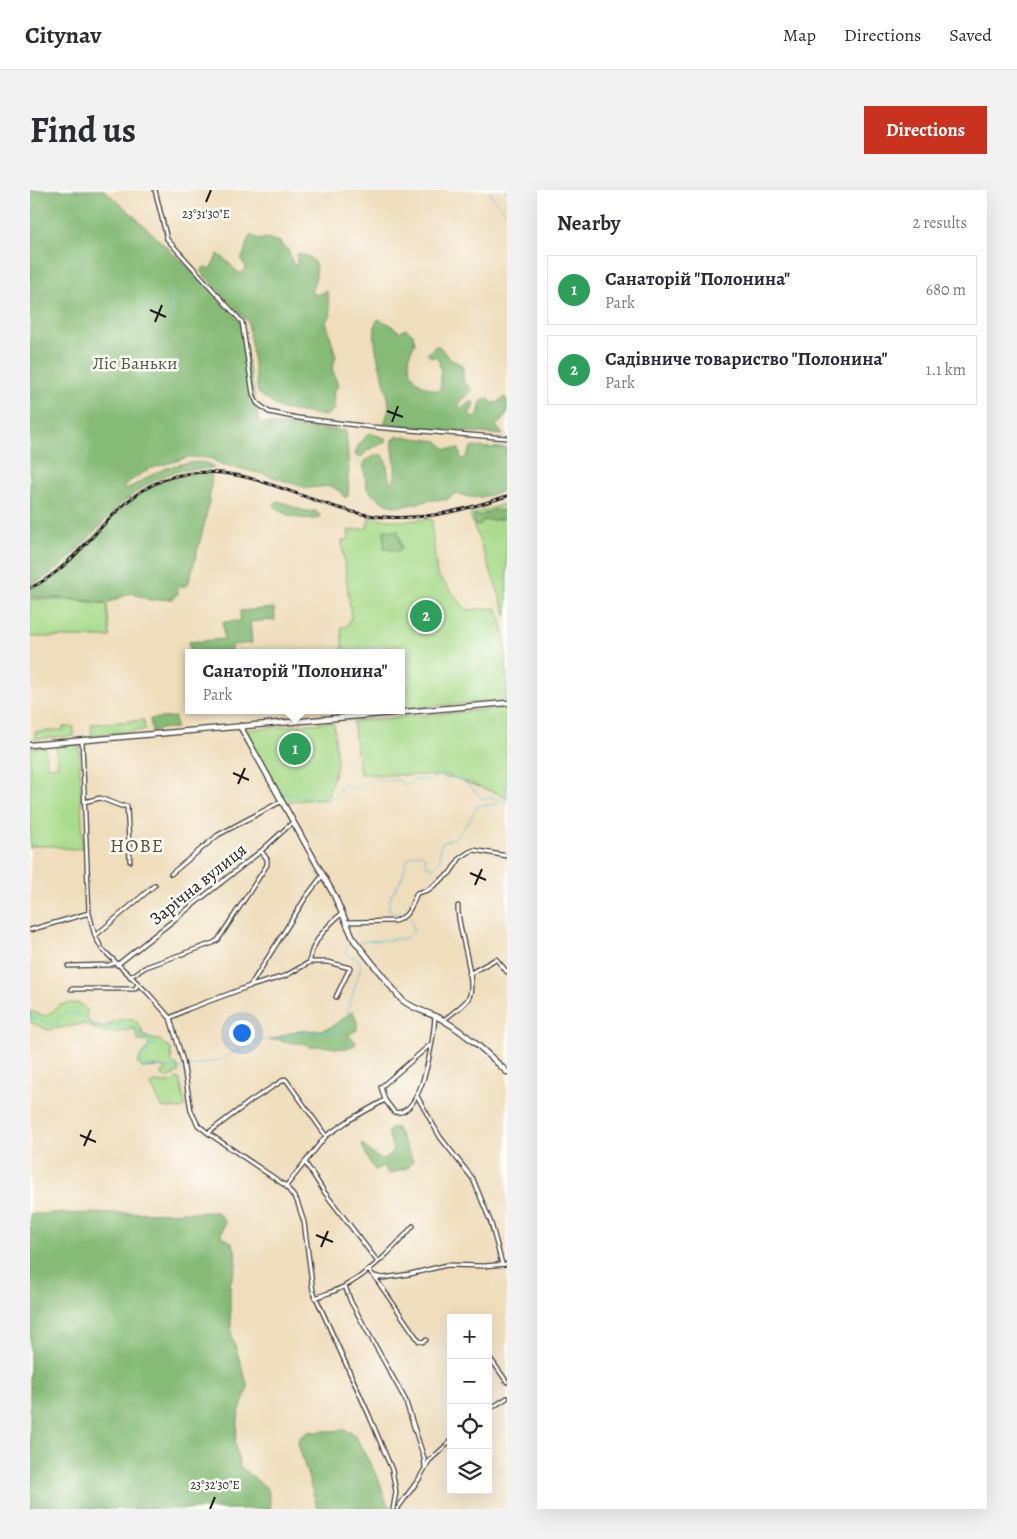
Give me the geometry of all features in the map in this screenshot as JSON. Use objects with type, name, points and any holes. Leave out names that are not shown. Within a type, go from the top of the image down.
[{"type":"street","points":[[155,190],[168,239],[242,322],[253,394],[257,403],[268,411],[291,417],[316,420],[507,438]]},
{"type":"street","points":[[405,712],[507,703]]},
{"type":"street","points":[[30,745],[241,728],[375,714]]},
{"type":"street","points":[[241,728],[323,875],[358,946],[401,1000],[407,1005],[444,1020],[479,1046],[507,1072]]},
{"type":"street","points":[[82,740],[89,913],[95,936],[102,949],[164,1009],[170,1018],[183,1062],[192,1111],[198,1125],[286,1186],[297,1201],[304,1222],[312,1285],[316,1298],[392,1470],[396,1492],[393,1509]]},
{"type":"street","points":[[84,802],[100,798],[121,806],[127,806],[130,860]]},
{"type":"street","name":"Зарічна вулиця","points":[[171,874],[218,835],[282,801]]},
{"type":"street","name":"Зарічна вулиця","points":[[116,964],[261,851],[293,822]]},
{"type":"street","points":[[347,922],[395,921],[401,919],[412,908],[417,893],[428,890],[450,873],[460,858],[469,852],[474,850],[507,856]]},
{"type":"street","points":[[130,977],[146,967],[213,944],[218,940],[268,864],[261,851]]},
{"type":"street","points":[[250,986],[306,897],[323,875]]},
{"type":"street","name":"Зарічна вулиця","points":[[95,936],[155,885]]},
{"type":"street","points":[[444,1020],[469,998],[469,974],[458,922],[458,906]]},
{"type":"street","points":[[30,930],[89,913]]},
{"type":"street","points":[[310,962],[310,953],[315,944],[343,913]]},
{"type":"street","points":[[469,974],[496,959],[507,972]]},
{"type":"street","points":[[170,1018],[250,986],[286,976],[310,962],[328,962],[350,968],[336,997]]},
{"type":"street","points":[[68,966],[109,966],[116,964]]},
{"type":"street","points":[[71,989],[135,988],[138,984]]},
{"type":"street","points":[[431,1044],[382,1085],[381,1092],[391,1110],[397,1113],[404,1110],[417,1096],[431,1044],[435,1015]]},
{"type":"street","points":[[208,1133],[252,1100],[285,1079],[326,1136]]},
{"type":"street","points":[[417,1096],[440,1137],[473,1179],[491,1223],[502,1264]]},
{"type":"street","points":[[286,1186],[326,1136],[385,1100]]},
{"type":"street","points":[[305,1162],[325,1194],[378,1262]]},
{"type":"street","points":[[316,1298],[345,1286],[368,1270],[413,1226]]},
{"type":"street","points":[[374,1276],[383,1278],[410,1274],[447,1265],[507,1264]]},
{"type":"street","points":[[368,1270],[419,1341],[426,1340]]},
{"type":"street","points":[[345,1286],[351,1302],[405,1399],[424,1458],[425,1467]]},
{"type":"street","points":[[491,1359],[507,1382]]},
{"type":"street","points":[[492,1407],[507,1398]]},
{"type":"street","points":[[397,1509],[419,1479],[429,1461],[447,1445]]},
{"type":"green space","name":"Ліс Баньки","points":[[30,190],[104,190],[193,272],[241,323],[259,423],[346,431],[349,472],[349,491],[347,497],[344,497],[341,492],[331,486],[307,488],[267,475],[221,464],[210,458],[189,457],[149,469],[124,485],[126,489],[153,474],[187,463],[210,464],[214,468],[172,473],[146,486],[122,504],[58,568],[45,578],[30,585]]},
{"type":"green space","points":[[251,235],[260,240],[265,238],[280,242],[288,250],[294,266],[297,264],[297,254],[311,258],[316,267],[316,273],[311,292],[317,295],[327,291],[331,315],[326,321],[336,357],[332,368],[338,386],[333,393],[335,408],[326,416],[281,409],[258,393],[248,322],[200,271],[205,267],[210,269],[218,254],[241,274],[246,267],[241,260]]},
{"type":"green space","points":[[378,319],[400,332],[406,329],[413,334],[415,343],[409,362],[412,375],[420,384],[440,391],[441,373],[439,360],[437,356],[432,358],[427,354],[435,346],[439,346],[450,359],[462,365],[464,384],[469,386],[472,391],[461,400],[459,410],[473,402],[475,405],[469,414],[473,418],[478,415],[481,402],[485,399],[489,399],[491,403],[497,403],[504,397],[507,399],[507,415],[496,426],[503,435],[384,424],[389,405],[376,349],[375,327]]},
{"type":"green space","points":[[369,433],[385,438],[386,442],[368,450],[360,458],[355,455],[358,446]]},
{"type":"green space","points":[[397,436],[438,441],[446,449],[459,449],[461,459],[466,458],[471,447],[507,448],[507,490],[482,497],[464,496],[457,493],[447,500],[424,501],[406,506],[388,504],[378,499],[367,489],[363,463],[375,456],[383,455],[386,461],[390,484],[395,477],[393,440]]},
{"type":"green space","points":[[200,472],[212,473],[206,515],[188,585],[178,587],[178,594],[175,595],[174,599],[150,600],[131,593],[107,603],[30,597],[30,589],[46,582],[60,572],[134,498],[163,481]]},
{"type":"green space","points":[[277,501],[300,510],[316,511],[320,518],[308,519],[283,513],[274,505]]},
{"type":"green space","points":[[507,503],[507,616],[470,515]]},
{"type":"green space","points":[[493,510],[507,511],[507,518],[484,520],[480,525],[474,526],[474,515],[480,516]]},
{"type":"green space","points":[[369,518],[403,521],[432,519],[437,575],[467,610],[496,608],[500,616],[506,651],[507,700],[405,709],[405,649],[343,649],[341,627],[347,626],[351,617],[342,541],[349,539],[348,531],[367,528]]},
{"type":"green space","points":[[384,530],[398,531],[402,549],[398,551],[384,549]]},
{"type":"green space","points":[[30,599],[71,600],[107,604],[110,637],[30,637]]},
{"type":"green space","points":[[274,608],[275,620],[250,622],[252,643],[232,645],[232,649],[190,649],[189,642],[224,639],[223,622],[240,621],[240,611]]},
{"type":"green space","points":[[507,708],[507,797],[449,776],[360,774],[353,721]]},
{"type":"green space","points":[[175,717],[176,728],[152,731],[150,719]]},
{"type":"green space","points":[[144,720],[145,730],[92,735],[91,724]]},
{"type":"green space","points":[[331,722],[334,724],[337,765],[327,798],[284,802],[245,733],[247,730]]},
{"type":"green space","points":[[63,727],[74,727],[74,736],[35,739],[35,732],[63,730]]},
{"type":"green space","points":[[79,744],[83,848],[31,846],[30,849],[30,748],[45,747],[47,767],[58,766],[56,746]]},
{"type":"green space","points":[[81,1004],[88,1011],[86,1014],[88,1021],[104,1028],[111,1022],[134,1019],[142,1029],[142,1035],[159,1040],[171,1049],[172,1064],[177,1064],[179,1072],[167,1078],[161,1076],[162,1072],[166,1070],[161,1067],[142,1068],[138,1064],[141,1054],[144,1053],[150,1044],[145,1041],[138,1041],[134,1029],[114,1033],[102,1032],[84,1024],[48,1030],[30,1022],[30,1011],[45,1016],[59,1005]]},
{"type":"green space","points":[[353,1011],[357,1022],[357,1030],[348,1035],[356,1042],[351,1047],[310,1047],[303,1044],[281,1041],[280,1039],[269,1040],[296,1031],[322,1030],[331,1027]]},
{"type":"green space","points":[[177,1078],[180,1080],[185,1106],[182,1109],[162,1107],[151,1085],[153,1082],[170,1083]]},
{"type":"green space","points":[[396,1127],[413,1160],[409,1167],[390,1174],[386,1171],[385,1166],[375,1170],[361,1143],[378,1158],[385,1158],[393,1149],[388,1132],[391,1128]]},
{"type":"green space","points":[[217,1212],[225,1221],[221,1235],[231,1242],[235,1249],[236,1267],[230,1283],[232,1336],[248,1387],[239,1413],[235,1444],[240,1467],[268,1489],[271,1509],[30,1509],[30,1214]]},
{"type":"green space","points":[[345,1430],[354,1434],[378,1478],[387,1504],[391,1509],[319,1509],[317,1507],[298,1443],[299,1438],[308,1432]]},
{"type":"waterway","points":[[488,190],[499,206],[507,213]]},
{"type":"waterway","points":[[171,287],[172,325]]},
{"type":"waterway","points":[[261,408],[270,414]]},
{"type":"waterway","points":[[272,415],[277,416]]},
{"type":"waterway","points":[[281,793],[324,800],[331,798],[337,793],[342,784],[357,789],[372,777],[379,780],[400,780],[402,784],[409,785],[415,780],[430,780],[435,776],[442,775],[445,779],[456,778],[461,780],[482,798],[495,798],[507,801]]},
{"type":"waterway","points":[[404,913],[399,915],[389,910],[389,904],[402,877],[406,862],[410,857],[422,854],[425,857],[426,865],[433,868],[440,861],[442,843],[456,837],[469,821],[477,806],[507,803]]},
{"type":"waterway","points":[[359,942],[407,938],[413,932],[410,917]]},
{"type":"waterway","points":[[187,1067],[223,1059],[261,1040],[283,1038],[296,1033],[332,1032],[340,1029],[344,1024],[361,966],[357,958],[346,953],[346,948],[352,944]]},
{"type":"waterway","points":[[30,1016],[52,1025],[56,1024],[61,1016],[72,1012],[80,1015],[94,1027],[99,1024],[105,1029],[112,1025],[130,1026],[138,1030],[143,1038],[150,1039],[156,1045],[149,1045],[149,1052],[143,1055],[142,1066],[145,1068],[153,1066],[181,1068]]},
{"type":"railway","points":[[30,588],[68,562],[133,497],[152,485],[175,476],[199,472],[247,477],[339,508],[381,517],[399,518],[436,515],[507,496]]},
{"type":"place","name":"Садівниче товариство \"Полонина\"","points":[[426,616]]},
{"type":"place","name":"Санаторій \"Полонина\"","points":[[295,749]]},
{"type":"district","name":"НОВЕ","points":[[137,846]]}]
